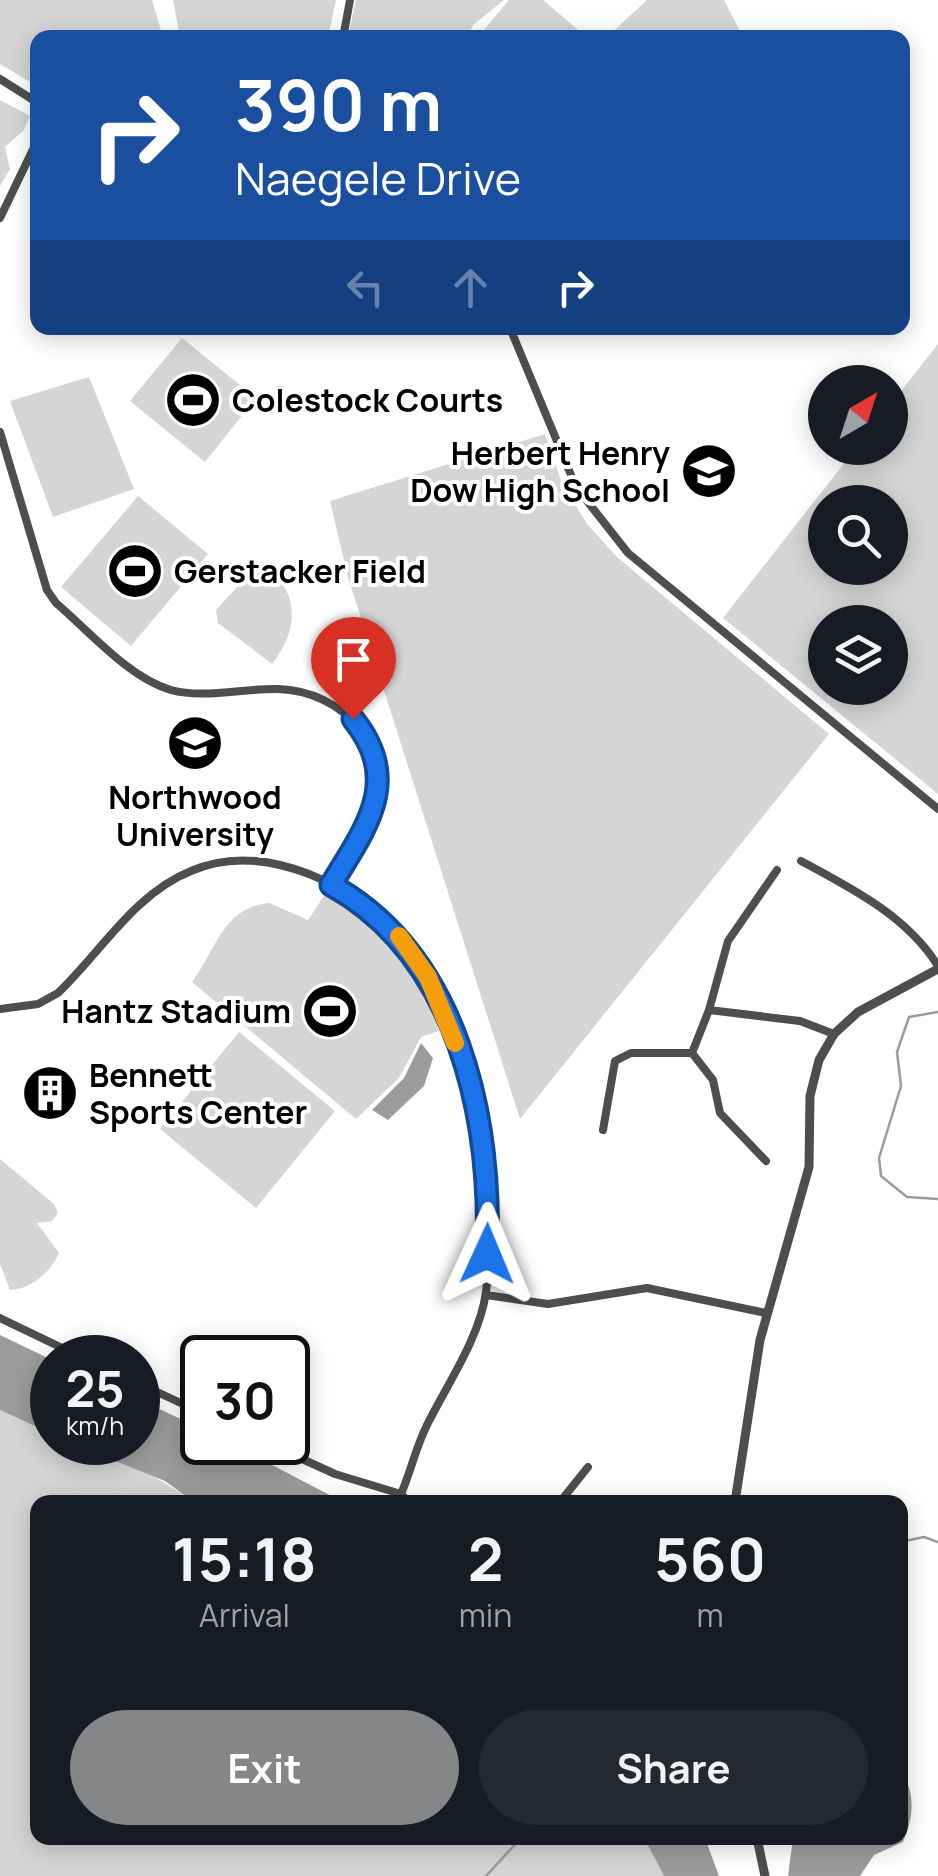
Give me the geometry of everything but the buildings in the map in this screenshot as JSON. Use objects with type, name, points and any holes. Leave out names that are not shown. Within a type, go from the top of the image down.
[{"type":"street","points":[[344,30],[350,0]]},
{"type":"street","points":[[0,79],[30,98]]},
{"type":"street","points":[[0,218],[30,156]]},
{"type":"street","points":[[513,335],[576,487],[628,553],[938,808]]},
{"type":"street","points":[[0,432],[48,590],[56,603],[136,670],[174,691],[300,690],[340,708],[366,736],[377,761],[376,800],[365,830],[331,885]]},
{"type":"street","points":[[0,1010],[38,1004],[58,993],[134,910],[191,870],[223,860],[261,861],[331,885],[368,908],[400,938],[428,977],[449,1024],[487,1158],[486,1295],[400,1494],[310,1463]]},
{"type":"street","points":[[736,1495],[766,1313],[810,1167],[812,1078],[834,1034],[858,1012],[938,968],[914,932],[850,887],[800,861]]},
{"type":"street","points":[[692,1053],[728,940],[776,870]]},
{"type":"street","points":[[708,1010],[800,1021],[834,1034]]},
{"type":"street","points":[[603,1130],[615,1061],[632,1053],[692,1053]]},
{"type":"street","points":[[692,1053],[713,1080],[720,1113],[766,1162]]},
{"type":"street","points":[[486,1295],[548,1304],[647,1288],[766,1313]]},
{"type":"street","points":[[0,1318],[35,1335]]},
{"type":"street","points":[[566,1495],[588,1467]]},
{"type":"street","points":[[758,1845],[765,1876]]},
{"type":"shaded area","points":[[0,0],[152,0],[161,30],[30,30],[30,82],[0,64]]},
{"type":"shaded area","points":[[173,0],[336,0],[330,30],[179,30]]},
{"type":"shaded area","points":[[356,0],[504,0],[471,30],[350,30]]},
{"type":"shaded area","points":[[509,0],[543,0],[578,30],[484,30]]},
{"type":"shaded area","points":[[647,0],[724,0],[739,30],[615,30]]},
{"type":"shaded area","points":[[0,100],[30,116],[24,130],[5,147],[10,169],[0,186]]},
{"type":"shaded area","name":"Colestock Courts","points":[[182,338],[256,398],[205,462],[130,401]]},
{"type":"shaded area","points":[[938,344],[938,794],[829,705],[908,705],[908,605],[808,605],[808,688],[723,618],[808,509],[808,585],[908,585],[908,485],[827,485],[843,465],[908,465],[908,382]]},
{"type":"shaded area","points":[[89,377],[134,489],[53,517],[10,401]]},
{"type":"shaded area","points":[[545,434],[561,481],[587,524],[618,558],[829,734],[520,1119],[348,577],[330,501]]},
{"type":"shaded area","name":"Gerstacker Field","points":[[138,496],[208,554],[131,646],[61,587]]},
{"type":"shaded area","points":[[261,561],[283,584],[292,610],[288,636],[272,664],[218,623],[216,610]]},
{"type":"shaded area","name":"Hantz Stadium","points":[[326,893],[363,917],[364,925],[368,921],[391,946],[419,985],[439,1031],[421,1037],[399,1078],[356,1119],[192,982],[222,932],[241,913],[269,903],[308,920]]},
{"type":"shaded area","points":[[239,1032],[335,1111],[256,1208],[160,1129]]},
{"type":"shaded area","points":[[421,1043],[433,1058],[424,1086],[388,1120],[372,1110],[404,1078]]},
{"type":"shaded area","points":[[0,1159],[54,1204],[58,1213],[52,1221],[37,1223],[59,1253],[55,1260],[32,1283],[10,1290],[0,1264]]},
{"type":"shaded area","points":[[0,1335],[30,1349],[30,1424],[0,1410]]},
{"type":"shaded area","points":[[160,1409],[180,1419],[180,1465],[272,1465],[330,1495],[184,1495],[165,1481],[125,1465],[160,1465]]},
{"type":"shaded area","points":[[0,1410],[30,1424],[30,1465],[131,1465],[183,1495],[30,1495],[30,1845],[648,1845],[664,1876],[0,1876]]},
{"type":"shaded area","points":[[908,1786],[912,1804],[908,1828]]},
{"type":"shaded area","points":[[648,1845],[708,1845],[719,1876],[664,1876]]},
{"type":"shaded area","points":[[792,1845],[896,1845],[874,1855],[860,1876],[788,1876]]},
{"type":"waterway","points":[[938,1012],[909,1017],[897,1052],[901,1086],[879,1158],[881,1176],[907,1197],[938,1199]]},
{"type":"waterway","points":[[908,1540],[924,1537],[938,1542]]},
{"type":"waterway","points":[[486,1876],[515,1845]]},
{"type":"slow traffic","points":[[399,936],[439,998],[455,1043]]},
{"type":"place","name":"Colestock Courts","points":[[193,400]]},
{"type":"place","name":"Herbert Henry Dow High School","points":[[709,471]]},
{"type":"place","name":"Gerstacker Field","points":[[135,571]]},
{"type":"place","name":"Northwood University","points":[[195,743]]},
{"type":"place","name":"Hantz Stadium","points":[[330,1011]]},
{"type":"place","name":"Bennett Sports Center","points":[[50,1093]]},
{"type":"route","points":[[353,719],[377,761],[376,800],[365,830],[331,885],[384,921],[415,957],[439,998],[487,1158],[487,1254]]}]
